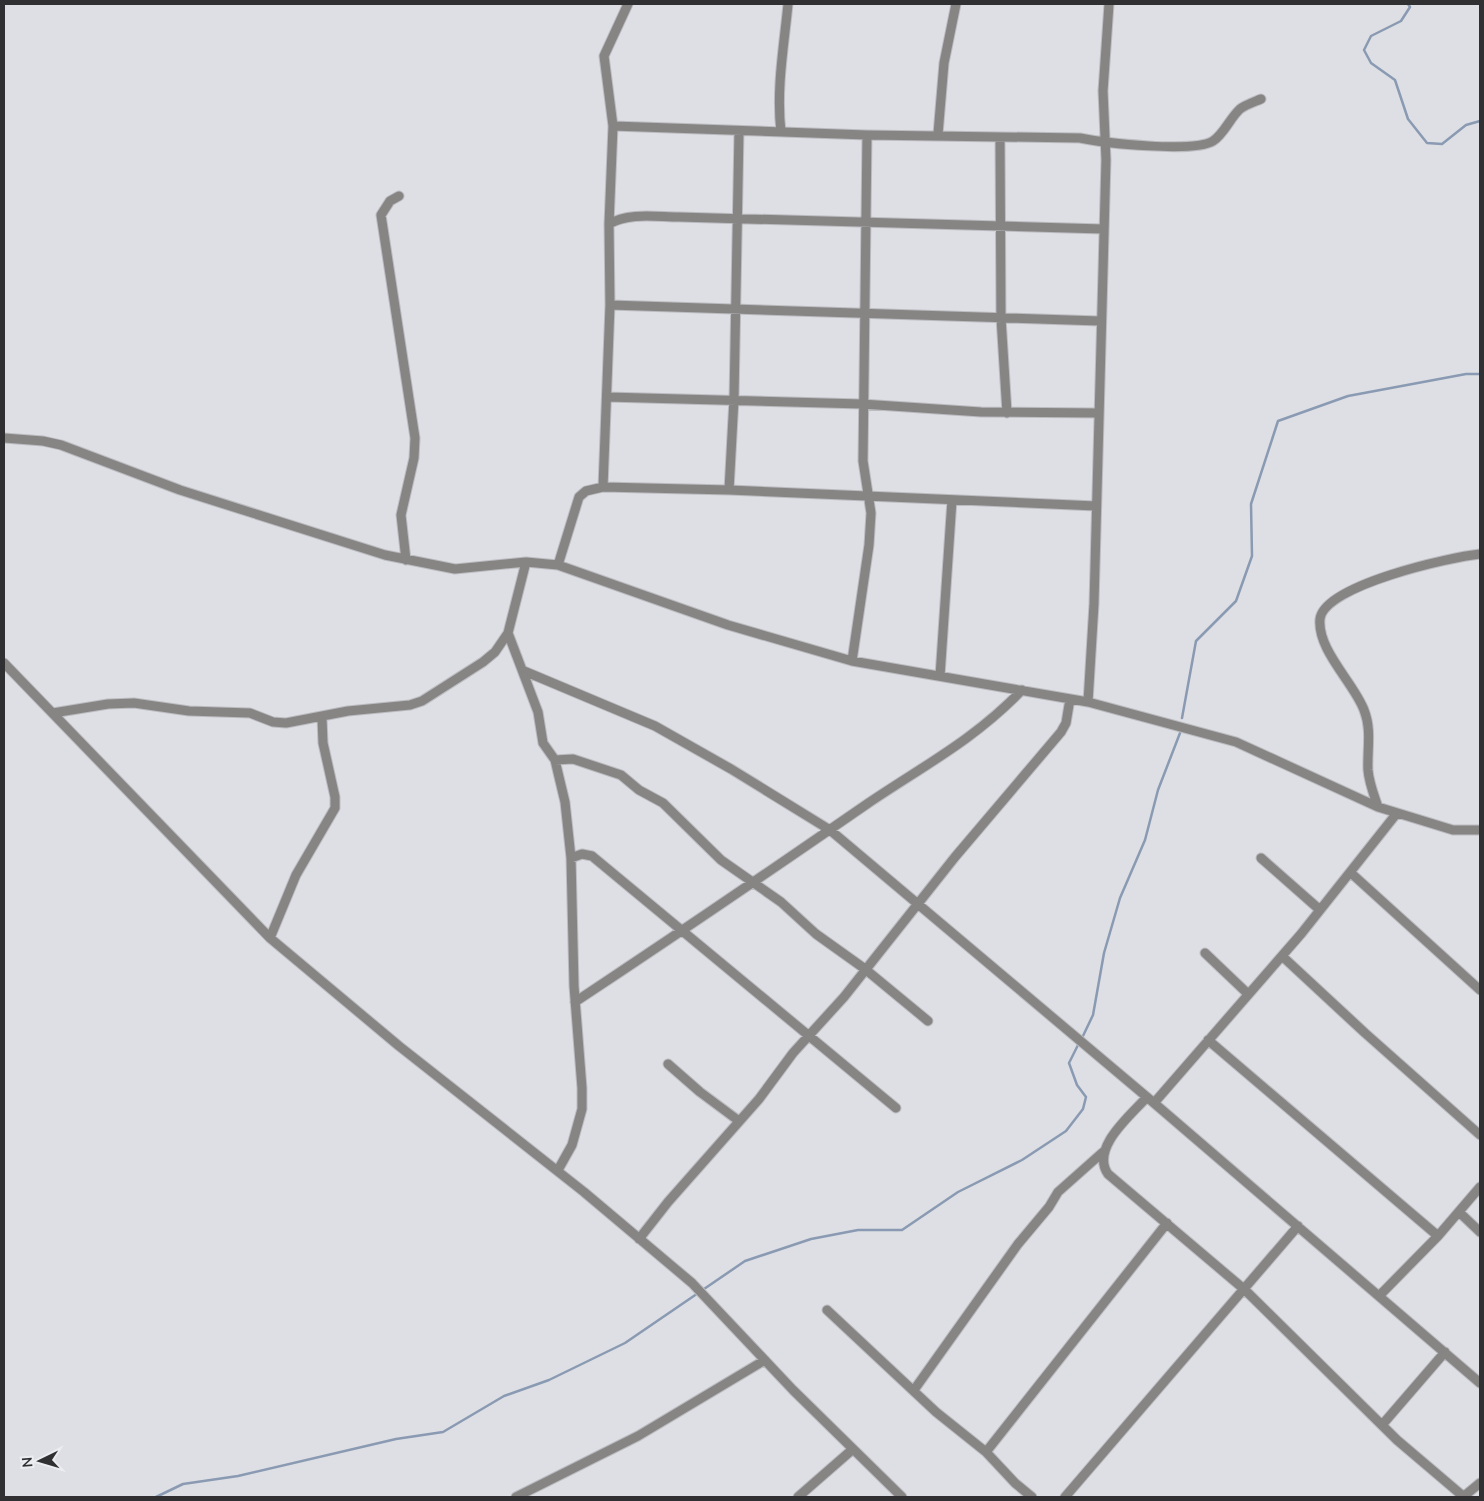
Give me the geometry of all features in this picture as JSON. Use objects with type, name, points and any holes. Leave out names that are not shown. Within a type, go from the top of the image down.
[{"type":"street","points":[[603,488],[610,305],[609,224],[613,126],[604,56],[628,4]]},
{"type":"street","points":[[781,132],[779,111],[782,49],[788,4]]},
{"type":"street","points":[[938,134],[944,63],[956,4]]},
{"type":"street","points":[[1088,702],[1094,604],[1106,143],[1103,91],[1109,4]]},
{"type":"street","points":[[613,126],[867,135],[938,134],[1000,138],[1080,138],[1106,143],[1203,145],[1213,141],[1241,109],[1260,99]]},
{"type":"street","points":[[729,490],[734,399],[739,131]]},
{"type":"street","points":[[852,661],[869,545],[871,513],[862,461],[867,135]]},
{"type":"street","points":[[1000,138],[1001,318],[1007,412]]},
{"type":"street","points":[[399,196],[390,200],[381,214],[415,438],[414,458],[401,515],[406,560]]},
{"type":"street","points":[[609,224],[618,219],[628,217],[1103,229]]},
{"type":"street","points":[[610,305],[1100,321]]},
{"type":"street","points":[[607,397],[734,399],[1007,412],[1098,414]]},
{"type":"street","points":[[4,438],[43,440],[61,445],[180,490],[385,555],[455,569],[526,562],[558,566],[728,625],[852,661],[1088,702],[1236,742],[1378,807],[1453,830],[1480,830]]},
{"type":"street","points":[[558,566],[579,498],[586,491],[603,488],[729,490],[1096,506]]},
{"type":"street","points":[[940,676],[952,500]]},
{"type":"street","points":[[1378,807],[1369,780],[1369,725],[1365,711],[1356,692],[1330,654],[1321,626],[1322,613],[1330,604],[1388,576],[1446,559],[1480,554]]},
{"type":"street","points":[[53,713],[108,704],[134,703],[189,711],[250,713],[273,722],[286,723],[348,712],[410,705],[422,701],[489,657],[508,633],[526,562]]},
{"type":"street","points":[[508,633],[538,712],[543,743],[555,760],[565,802],[571,858],[575,1002],[582,1110],[572,1145],[558,1170]]},
{"type":"street","points":[[4,663],[187,855],[270,938],[399,1046],[558,1170],[692,1284],[902,1497]]},
{"type":"street","points":[[524,671],[656,726],[739,773],[830,830],[1150,1100],[1480,1383]]},
{"type":"street","points":[[575,1002],[960,745],[998,715],[1022,690]]},
{"type":"street","points":[[639,1239],[668,1202],[739,1121],[866,969],[956,857],[1061,732],[1066,723],[1070,699]]},
{"type":"street","points":[[270,938],[296,874],[335,808],[335,797],[323,742],[322,718]]},
{"type":"street","points":[[555,760],[573,759],[621,775],[639,790],[663,803],[722,860],[781,902],[816,934],[866,969],[928,1021]]},
{"type":"street","points":[[1397,813],[1282,956],[1247,993],[1208,1040],[1106,1144],[1103,1152],[1104,1167],[1108,1174],[1245,1290],[1382,1426],[1464,1497],[1480,1483]]},
{"type":"street","points":[[571,858],[582,854],[592,856],[896,1108]]},
{"type":"street","points":[[1261,858],[1320,910]]},
{"type":"street","points":[[1350,873],[1480,990]]},
{"type":"street","points":[[1205,954],[1247,993]]},
{"type":"street","points":[[1282,956],[1480,1135]]},
{"type":"street","points":[[1208,1040],[1438,1236]]},
{"type":"street","points":[[668,1064],[700,1092],[739,1121]]},
{"type":"street","points":[[914,1390],[1018,1244],[1049,1207],[1058,1192],[1103,1152]]},
{"type":"street","points":[[1379,1296],[1438,1236],[1480,1187]]},
{"type":"street","points":[[1459,1212],[1480,1232]]},
{"type":"street","points":[[986,1452],[1167,1223]]},
{"type":"street","points":[[1065,1497],[1245,1290],[1298,1226]]},
{"type":"street","points":[[827,1310],[936,1412],[986,1452],[1015,1483],[1032,1497]]},
{"type":"street","points":[[1382,1426],[1445,1352]]},
{"type":"street","points":[[516,1497],[638,1436],[765,1360]]},
{"type":"street","points":[[798,1497],[853,1449]]},
{"type":"waterway","points":[[1408,4],[1410,7],[1401,21],[1371,36],[1364,50],[1371,63],[1395,80],[1408,119],[1427,143],[1442,144],[1466,125],[1480,121]]},
{"type":"waterway","points":[[1182,718],[1196,641],[1236,601],[1252,556],[1251,504],[1278,421],[1348,396],[1466,374],[1480,374]]},
{"type":"waterway","points":[[1082,1038],[1093,1015],[1104,953],[1120,898],[1145,840],[1158,790],[1180,733]]},
{"type":"waterway","points":[[156,1497],[183,1484],[238,1476],[396,1439],[443,1432],[504,1396],[549,1380],[625,1343],[745,1261],[811,1239],[858,1230],[902,1230],[958,1192],[1022,1160],[1066,1131],[1083,1109],[1086,1097],[1077,1085],[1069,1063],[1079,1043]]}]
